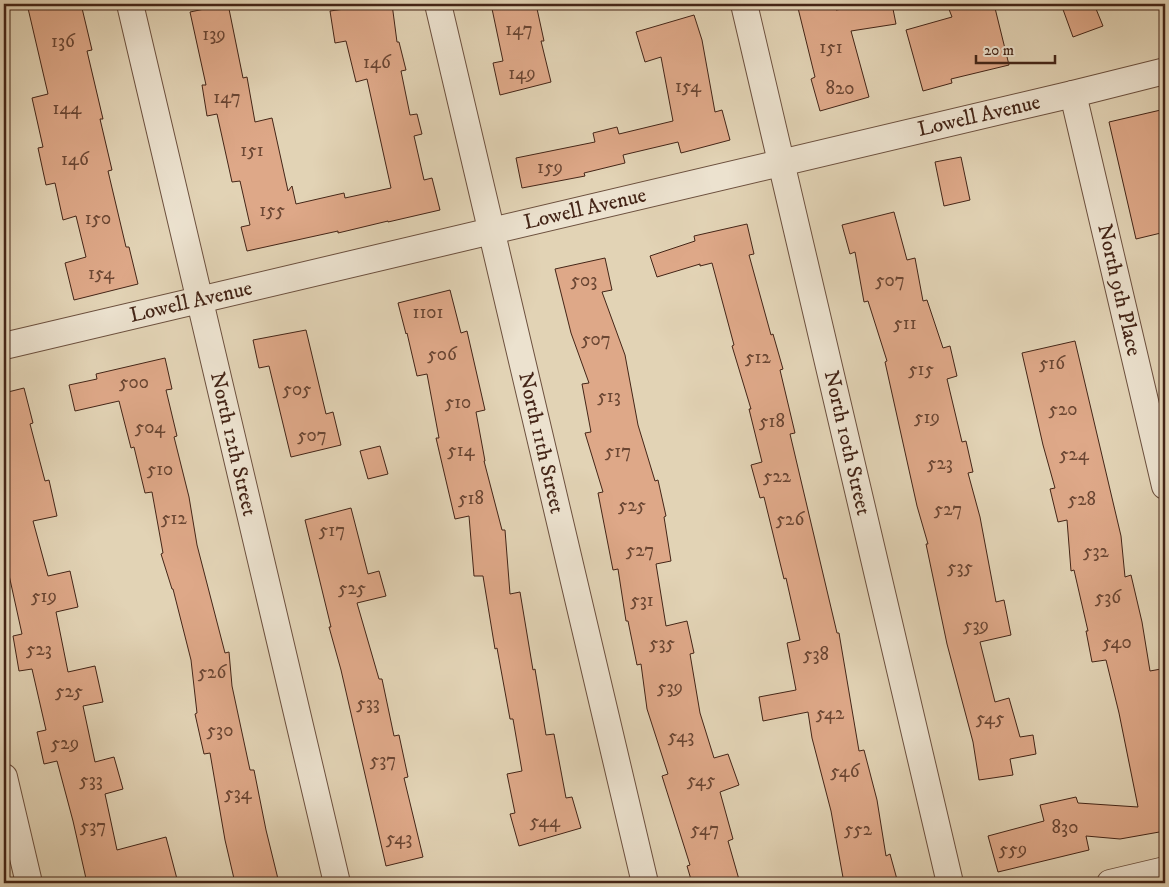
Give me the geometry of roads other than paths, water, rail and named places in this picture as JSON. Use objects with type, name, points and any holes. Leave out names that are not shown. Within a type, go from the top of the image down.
[{"type":"street","name":"North 12th Street","points":[[130,4],[337,883]]},
{"type":"street","name":"North 11th Street","points":[[438,4],[645,883]]},
{"type":"street","name":"North 10th Street","points":[[744,4],[950,883]]},
{"type":"street","name":"Lowell Avenue","points":[[4,346],[1165,71]]},
{"type":"street","name":"North 9th Place","points":[[1073,94],[1165,486]]},
{"type":"street","points":[[4,777],[29,883]]},
{"type":"street","points":[[1110,883],[1165,870]]}]
